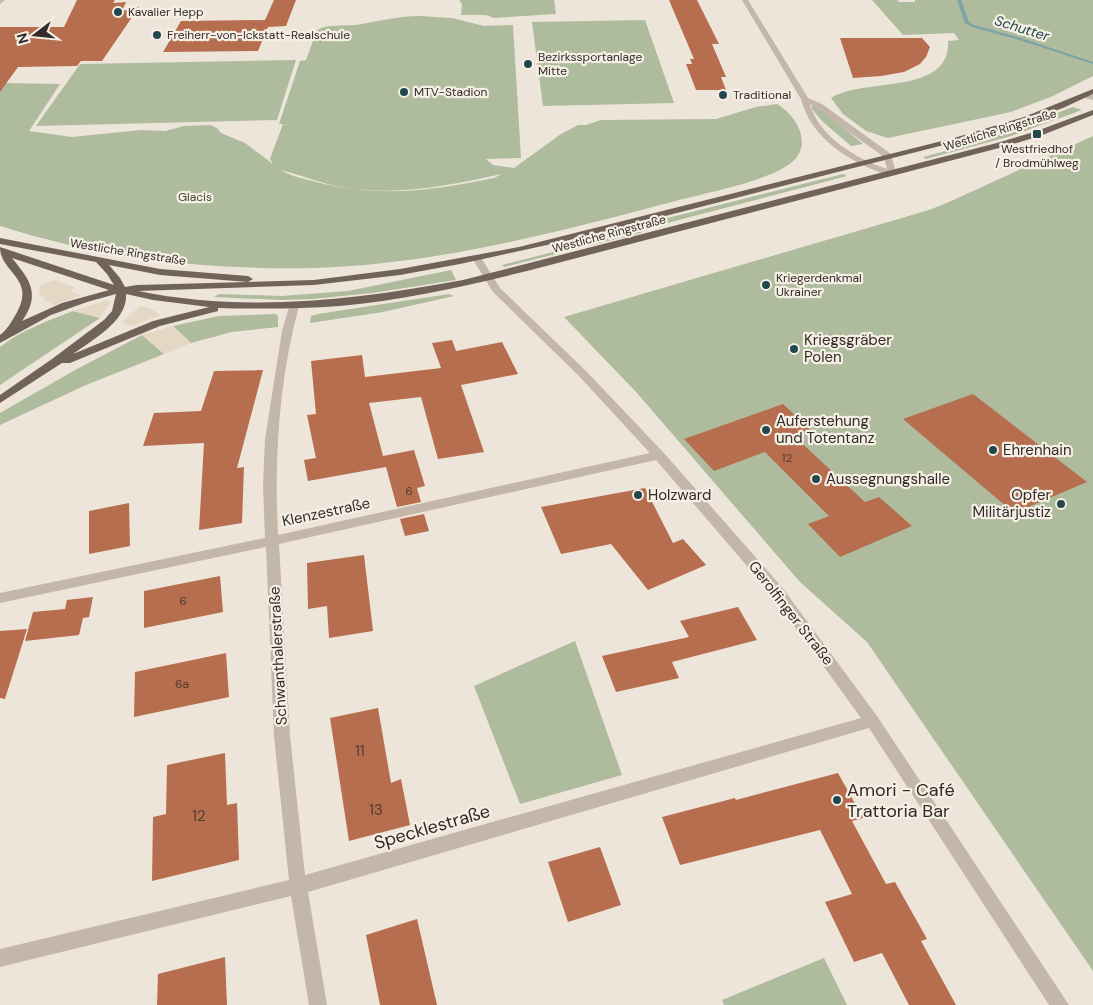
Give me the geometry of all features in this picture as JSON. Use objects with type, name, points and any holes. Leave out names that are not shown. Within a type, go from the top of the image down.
[{"type":"main road","name":"Westliche Ringstraße","points":[[121,290],[313,282],[376,275],[476,258],[541,244],[1004,126],[1089,96],[1093,91]]},
{"type":"main road","name":"Westliche Ringstraße","points":[[0,247],[74,277],[121,290],[192,302],[233,306],[294,306],[390,297],[488,278],[1016,141],[1093,112]]},
{"type":"main road","name":"Westliche Ringstraße","points":[[0,247],[160,272],[313,282]]},
{"type":"main road","points":[[0,247],[24,280],[28,290],[28,302],[18,321],[2,339]]},
{"type":"main road","points":[[0,400],[50,368],[107,323],[117,311],[121,302],[121,290],[110,270],[98,261]]},
{"type":"main road","points":[[2,339],[31,321],[57,310],[121,290]]},
{"type":"main road","points":[[50,368],[151,324],[198,311],[233,306]]},
{"type":"street","points":[[745,0],[804,99],[806,108],[816,127],[862,163],[892,173]]},
{"type":"street","points":[[804,99],[819,106],[888,156],[892,173]]},
{"type":"street","name":"Gerolfinger Straße","points":[[476,258],[498,292],[583,374],[659,455],[776,590],[872,720],[1060,1005]]},
{"type":"street","name":"Schwanthalerstraße","points":[[294,306],[288,331],[271,439],[269,486],[282,736],[298,886],[318,1005]]},
{"type":"street","name":"Klenzestraße","points":[[0,598],[272,541],[659,455]]},
{"type":"street","name":"Specklestraße","points":[[0,958],[298,886],[872,720]]},
{"type":"green space","points":[[459,0],[554,0],[556,14],[494,18],[486,15],[461,15],[462,4]]},
{"type":"green space","points":[[872,0],[915,2],[915,0],[1093,0],[1093,76],[1053,96],[1011,112],[888,138],[866,131],[843,114],[831,98],[845,92],[863,88],[921,78],[935,70],[945,58],[948,41],[959,40],[954,33],[903,35]]},
{"type":"green space","name":"Glacis","points":[[420,16],[452,18],[484,26],[513,25],[521,158],[486,159],[493,165],[514,168],[561,134],[578,125],[586,125],[601,120],[716,119],[756,107],[777,104],[796,123],[802,139],[801,147],[798,155],[792,162],[783,168],[756,180],[724,189],[592,223],[500,244],[408,260],[361,265],[273,268],[234,267],[155,260],[78,247],[0,226],[0,83],[60,84],[29,131],[72,137],[141,130],[165,131],[184,126],[210,125],[217,128],[221,133],[245,143],[273,164],[270,159],[283,124],[279,124],[300,61],[306,60],[317,30],[331,26],[355,25]],"holes":[[[280,170],[321,182],[333,186]],[[502,174],[494,178],[448,186],[405,191],[386,191],[464,182]]]},
{"type":"green space","points":[[645,20],[674,103],[543,106],[532,22]]},
{"type":"green space","points":[[296,60],[277,120],[36,126],[80,64]]},
{"type":"green space","points":[[812,105],[822,110],[863,144],[851,146],[822,121],[812,109]]},
{"type":"green space","points":[[1073,107],[1082,110],[1011,136],[926,159],[923,157],[976,143]]},
{"type":"green space","points":[[1093,136],[1093,971],[867,642],[800,582],[637,393],[564,317],[929,210]]},
{"type":"green space","points":[[843,174],[847,176],[652,227],[640,233],[504,267],[502,265],[612,237],[628,228]]},
{"type":"green space","points":[[451,270],[456,280],[372,293],[281,300],[214,297],[219,294],[282,296],[348,291]]},
{"type":"green space","points":[[449,294],[454,296],[383,312],[310,323],[311,316],[318,314]]},
{"type":"green space","points":[[73,311],[100,318],[0,385],[0,347],[44,322]]},
{"type":"green space","points":[[275,314],[278,316],[278,327],[232,332],[191,343],[173,326],[219,316]]},
{"type":"green space","points":[[142,335],[164,354],[86,385],[0,425],[0,413]]},
{"type":"green space","points":[[575,641],[622,775],[520,804],[474,686]]},
{"type":"green space","points":[[824,958],[847,1005],[724,1005],[722,1000]]},
{"type":"shaded area","points":[[54,280],[74,287],[71,292],[82,295],[54,305],[44,300],[44,296],[39,296],[41,285]]},
{"type":"shaded area","points":[[107,300],[111,302],[100,318],[73,311]]},
{"type":"shaded area","points":[[140,306],[151,309],[161,315],[131,326],[122,322]]},
{"type":"shaded area","points":[[173,326],[191,343],[164,354],[142,335]]},
{"type":"building","points":[[77,0],[115,0],[113,3],[126,2],[122,11],[139,7],[102,61],[81,61],[77,66],[18,67],[0,92],[0,27],[64,27]]},
{"type":"building","points":[[274,0],[296,0],[286,26],[268,27],[258,51],[163,52],[181,21],[265,20]]},
{"type":"building","points":[[669,0],[697,0],[719,44],[712,44],[726,77],[721,77],[726,90],[696,90],[686,64],[692,64],[690,59],[694,59]]},
{"type":"building","points":[[840,38],[922,38],[930,47],[926,57],[920,64],[904,72],[853,78]]},
{"type":"building","points":[[452,340],[456,351],[502,342],[518,374],[461,385],[484,452],[438,459],[421,397],[369,403],[383,456],[414,450],[425,486],[417,488],[421,502],[397,507],[386,467],[308,481],[304,460],[316,458],[307,415],[316,414],[311,361],[362,355],[365,377],[441,368],[432,343]]},
{"type":"building","points":[[263,370],[237,468],[244,467],[242,523],[199,530],[204,443],[143,446],[154,413],[201,411],[214,371]]},
{"type":"building","name":"Ehrenhain","points":[[973,394],[1087,482],[1014,513],[903,419]]},
{"type":"building","name":"Aussegnungshalle","points":[[783,404],[811,430],[794,436],[865,502],[879,497],[912,526],[840,557],[808,524],[829,516],[765,452],[714,471],[684,439]]},
{"type":"building","points":[[645,488],[673,543],[683,539],[706,565],[648,590],[611,544],[561,554],[541,507]]},
{"type":"building","points":[[129,503],[130,546],[89,554],[89,511]]},
{"type":"building","points":[[424,514],[429,531],[405,536],[400,519]]},
{"type":"building","points":[[364,555],[373,631],[329,638],[327,606],[308,609],[307,563]]},
{"type":"building","points":[[220,576],[223,612],[144,628],[144,591]]},
{"type":"building","points":[[93,597],[89,617],[83,618],[79,635],[25,641],[33,612],[65,609],[67,600]]},
{"type":"building","points":[[738,607],[757,640],[672,662],[679,678],[616,692],[602,656],[689,637],[680,621]]},
{"type":"building","points":[[27,629],[5,699],[0,698],[0,631]]},
{"type":"building","points":[[226,653],[229,697],[134,717],[135,672]]},
{"type":"building","points":[[378,708],[391,783],[401,779],[410,825],[349,841],[330,718]]},
{"type":"building","points":[[225,753],[227,805],[237,803],[239,860],[152,881],[153,817],[166,814],[167,765]]},
{"type":"building","points":[[838,773],[863,818],[852,821],[886,884],[895,882],[927,939],[921,941],[956,1005],[909,1005],[882,953],[854,962],[825,902],[852,894],[820,830],[680,865],[662,817]]},
{"type":"building","points":[[600,847],[621,905],[568,922],[548,862]]},
{"type":"building","points":[[417,919],[437,1005],[380,1005],[366,935]]},
{"type":"building","points":[[225,957],[227,1005],[157,1005],[158,974]]},
{"type":"waterway","name":"Schutter","points":[[959,0],[967,23],[973,26],[1093,63]]},
{"type":"place","name":"Kavalier Hepp","points":[[118,12]]},
{"type":"place","name":"Freiherr-von-Ickstatt-Realschule","points":[[157,35]]},
{"type":"place","name":"Bezirkssportanlage Mitte","points":[[528,64]]},
{"type":"place","name":"MTV-Stadion","points":[[404,92]]},
{"type":"place","name":"Traditional","points":[[723,95]]},
{"type":"place","name":"Westfriedhof / Brodmühlweg","points":[[1037,134]]},
{"type":"place","name":"Kriegerdenkmal Ukrainer","points":[[766,285]]},
{"type":"place","name":"Kriegsgräber Polen","points":[[794,349]]},
{"type":"place","name":"Auferstehung und Totentanz","points":[[766,430]]},
{"type":"place","name":"Ehrenhain","points":[[993,450]]},
{"type":"place","name":"Aussegnungshalle","points":[[816,479]]},
{"type":"place","name":"Holzward","points":[[638,495]]},
{"type":"place","name":"Opfer Militärjustiz","points":[[1061,504]]},
{"type":"place","name":"Amori - Café Trattoria Bar","points":[[837,800]]}]
